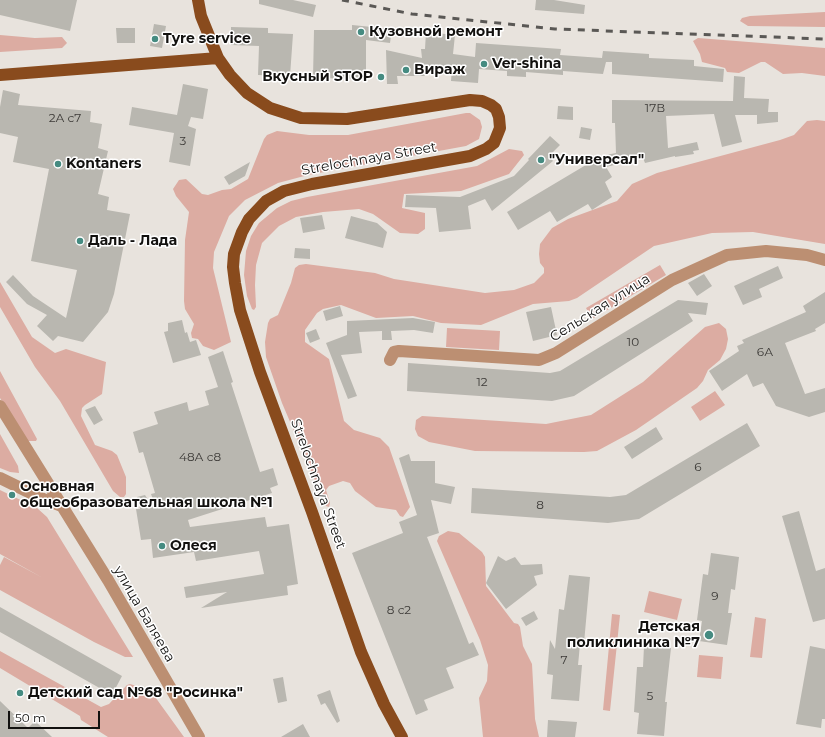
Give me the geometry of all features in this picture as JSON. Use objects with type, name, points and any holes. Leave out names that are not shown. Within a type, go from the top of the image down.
[{"type":"main road","points":[[0,75],[218,58],[203,22],[198,0]]},
{"type":"main road","name":"Strelochnaya Street","points":[[218,58],[230,75],[247,93],[270,108],[296,117],[328,120],[347,119],[470,100],[482,101],[491,105],[496,109],[499,117],[498,136],[494,143],[486,149],[470,156],[312,184],[284,191],[266,201],[249,219],[242,232],[234,254],[234,283],[240,310],[260,372],[312,512],[361,652],[384,704],[402,737]]},
{"type":"street","name":"Сельская улица","points":[[390,360],[394,352],[399,351],[539,360],[556,353],[672,280],[726,255],[766,251],[807,255],[825,260]]},
{"type":"street","name":"улица Баляева","points":[[0,406],[108,580],[199,737]]},
{"type":"street","points":[[0,478],[62,506]]},
{"type":"shaded area","points":[[825,12],[825,27],[748,26],[740,21],[742,18],[750,16]]},
{"type":"shaded area","points":[[0,35],[35,38],[62,37],[67,43],[62,48],[0,52]]},
{"type":"shaded area","points":[[698,38],[825,48],[825,76],[802,73],[783,74],[765,62],[761,62],[739,73],[727,72],[725,68],[702,62],[700,54],[693,41]]},
{"type":"shaded area","points":[[470,113],[480,120],[482,127],[479,139],[466,146],[308,175],[278,183],[245,200],[229,216],[214,252],[213,268],[231,342],[214,350],[203,346],[198,339],[192,338],[191,333],[194,324],[185,309],[184,301],[185,240],[189,212],[176,196],[173,189],[179,180],[186,179],[202,194],[208,195],[222,190],[231,189],[248,179],[264,139],[267,135],[277,131],[309,135],[348,135]]},
{"type":"shaded area","points":[[807,121],[825,121],[825,244],[753,232],[712,233],[654,246],[577,298],[569,301],[533,304],[481,325],[441,323],[413,316],[376,318],[341,305],[323,309],[317,313],[305,330],[305,342],[329,359],[344,421],[354,430],[380,438],[389,447],[410,507],[403,517],[400,516],[396,510],[376,507],[355,491],[350,483],[343,481],[329,486],[326,490],[330,503],[329,507],[326,506],[282,403],[266,357],[265,342],[268,323],[270,319],[278,315],[291,283],[295,268],[299,265],[306,264],[375,273],[394,279],[485,293],[514,290],[534,283],[544,273],[544,268],[540,263],[540,244],[552,228],[568,219],[617,201],[632,184],[657,173],[780,140],[794,135]]},
{"type":"shaded area","points":[[509,149],[522,151],[524,155],[509,174],[461,191],[404,194],[402,208],[425,213],[425,229],[418,234],[400,233],[373,214],[359,209],[323,212],[296,217],[279,226],[262,243],[256,265],[256,307],[254,310],[252,309],[247,296],[244,275],[246,251],[251,236],[259,223],[277,208],[291,201],[307,197],[477,166]]},
{"type":"shaded area","points":[[660,265],[666,275],[592,319],[586,308]]},
{"type":"shaded area","points":[[0,282],[32,337],[55,353],[66,349],[106,362],[102,394],[82,408],[81,416],[95,445],[112,451],[117,455],[126,477],[126,494],[124,497],[120,497],[113,491],[60,401],[35,367],[0,307]]},
{"type":"shaded area","points":[[719,323],[726,329],[728,339],[726,349],[720,360],[708,370],[703,381],[697,388],[636,430],[597,451],[475,451],[429,442],[418,436],[415,429],[416,420],[422,416],[546,424],[591,415],[643,382],[705,327]]},
{"type":"shaded area","points":[[447,328],[500,331],[499,350],[446,347]]},
{"type":"shaded area","points":[[0,371],[37,439],[36,441],[26,441],[0,398]]},
{"type":"shaded area","points":[[715,391],[725,405],[700,421],[691,407]]},
{"type":"shaded area","points":[[0,434],[18,466],[19,473],[10,472],[0,468]]},
{"type":"shaded area","points":[[0,490],[37,508],[47,517],[133,657],[125,657],[94,642],[0,590],[0,565],[4,557],[43,578],[0,554]]},
{"type":"shaded area","points":[[448,531],[459,533],[482,552],[485,557],[486,586],[514,623],[518,624],[520,627],[523,646],[532,664],[535,719],[539,737],[483,737],[479,698],[487,681],[488,665],[480,640],[437,541],[439,536]]},
{"type":"shaded area","points":[[649,591],[682,599],[677,620],[644,612]]},
{"type":"shaded area","points":[[612,614],[620,615],[610,711],[603,710]]},
{"type":"shaded area","points":[[755,617],[766,619],[762,658],[750,657]]},
{"type":"shaded area","points":[[0,651],[101,707],[109,704],[127,685],[130,684],[146,689],[153,694],[184,737],[108,737],[81,720],[80,716],[0,668]]},
{"type":"shaded area","points":[[699,655],[723,657],[721,679],[697,677]]},
{"type":"building","points":[[0,0],[77,0],[70,31],[0,15]]},
{"type":"building","points":[[259,0],[293,0],[316,5],[313,17],[259,4]]},
{"type":"building","points":[[536,0],[554,0],[585,5],[584,14],[535,10]]},
{"type":"building","points":[[154,24],[166,26],[162,48],[150,46]]},
{"type":"building","points":[[352,25],[392,29],[390,43],[366,40],[366,79],[313,78],[314,30],[352,30]]},
{"type":"building","points":[[231,27],[268,28],[268,33],[293,34],[290,76],[258,75],[259,46],[231,45]]},
{"type":"building","points":[[116,28],[135,28],[135,43],[117,43]]},
{"type":"building","points":[[426,32],[455,35],[453,54],[475,57],[476,43],[561,49],[560,55],[602,58],[603,51],[649,54],[649,58],[694,60],[694,66],[724,69],[723,82],[612,74],[612,62],[606,62],[603,74],[563,71],[563,75],[526,72],[526,77],[507,76],[507,71],[479,69],[478,83],[451,81],[452,68],[424,68],[425,76],[397,76],[398,84],[387,84],[386,50],[422,58],[421,49],[425,49]]},
{"type":"building","points":[[734,76],[745,77],[744,98],[769,99],[768,112],[778,112],[778,122],[757,124],[757,115],[735,115],[742,142],[722,147],[714,114],[666,116],[668,148],[697,142],[699,150],[693,151],[694,154],[675,156],[645,163],[643,158],[606,167],[612,177],[605,182],[612,197],[592,210],[588,204],[557,222],[550,211],[518,230],[507,212],[601,156],[616,153],[615,123],[612,123],[612,100],[733,101]]},
{"type":"building","points":[[183,84],[208,89],[203,119],[191,117],[188,126],[196,129],[190,166],[169,162],[174,133],[129,125],[132,107],[177,115]]},
{"type":"building","points":[[3,90],[20,94],[18,105],[91,111],[90,122],[102,124],[98,148],[108,151],[98,194],[109,197],[107,210],[130,214],[114,294],[108,312],[83,342],[58,336],[53,341],[37,326],[47,315],[27,304],[6,282],[13,275],[33,296],[66,318],[77,270],[31,261],[49,169],[13,162],[18,137],[0,133],[0,107]]},
{"type":"building","points":[[558,106],[573,107],[573,120],[557,119]]},
{"type":"building","points":[[581,127],[592,129],[590,140],[579,138]]},
{"type":"building","points":[[550,136],[560,145],[549,156],[553,161],[492,211],[485,199],[468,206],[471,229],[439,232],[436,208],[405,207],[406,195],[460,197],[514,176]]},
{"type":"building","points":[[250,162],[245,176],[229,185],[224,177]]},
{"type":"building","points":[[322,215],[325,229],[303,233],[300,218]]},
{"type":"building","points":[[351,216],[377,223],[387,232],[383,248],[345,238]]},
{"type":"building","points":[[295,248],[310,249],[310,259],[294,258]]},
{"type":"building","points":[[778,266],[783,278],[759,289],[762,297],[743,305],[734,286]]},
{"type":"building","points":[[704,274],[712,286],[697,296],[688,283]]},
{"type":"building","points":[[825,292],[825,323],[815,329],[816,331],[785,343],[805,394],[825,388],[825,412],[809,417],[776,406],[763,383],[753,387],[747,374],[722,391],[709,371],[739,351],[737,346],[744,343],[742,340],[806,312],[803,306]]},
{"type":"building","points":[[678,300],[708,303],[706,315],[688,313],[693,321],[574,396],[552,401],[407,391],[408,363],[550,373],[560,371]]},
{"type":"building","points":[[340,306],[343,316],[326,321],[323,311]]},
{"type":"building","points":[[551,307],[557,335],[533,341],[526,312]]},
{"type":"building","points":[[413,318],[435,322],[433,333],[414,330],[391,331],[392,340],[382,340],[382,331],[359,332],[362,353],[341,355],[357,396],[348,399],[326,343],[347,335],[347,321]]},
{"type":"building","points":[[182,320],[185,333],[187,332],[190,342],[196,340],[201,355],[173,363],[164,332],[168,331],[168,323]]},
{"type":"building","points":[[316,329],[320,339],[310,343],[306,333]]},
{"type":"building","points":[[223,351],[233,382],[231,383],[260,472],[273,468],[278,485],[270,488],[272,493],[188,520],[190,527],[265,517],[267,527],[289,524],[298,584],[287,586],[288,595],[201,608],[227,592],[186,598],[184,587],[264,574],[259,551],[196,561],[194,552],[153,558],[151,539],[141,540],[136,509],[140,509],[137,497],[145,495],[152,506],[155,505],[151,494],[155,493],[143,452],[139,453],[133,432],[158,424],[154,412],[187,402],[189,411],[209,405],[205,391],[218,387],[208,357]]},
{"type":"building","points":[[95,406],[103,420],[94,425],[85,410]]},
{"type":"building","points":[[747,423],[760,446],[639,519],[608,523],[471,513],[472,488],[610,497],[626,495]]},
{"type":"building","points":[[656,427],[663,439],[632,459],[624,447]]},
{"type":"building","points":[[409,454],[411,461],[435,461],[435,483],[455,487],[451,504],[431,500],[439,533],[427,537],[469,644],[473,642],[479,655],[446,668],[454,688],[424,700],[428,710],[416,715],[352,553],[403,533],[399,522],[417,515],[399,458]]},
{"type":"building","points":[[799,511],[816,571],[825,568],[825,619],[813,622],[782,516]]},
{"type":"building","points":[[711,553],[739,557],[735,590],[731,589],[728,613],[732,613],[727,645],[699,641],[702,621],[697,620],[703,574],[708,575]]},
{"type":"building","points":[[498,556],[506,561],[515,557],[521,565],[542,564],[543,574],[534,576],[537,585],[506,609],[486,583]]},
{"type":"building","points":[[569,575],[590,577],[584,643],[580,643],[578,665],[582,665],[579,701],[551,699],[553,675],[547,674],[550,640],[555,649],[559,609],[564,610]]},
{"type":"building","points":[[0,607],[122,676],[112,695],[0,632]]},
{"type":"building","points":[[534,611],[538,619],[526,626],[521,618]]},
{"type":"building","points":[[644,646],[671,648],[665,702],[667,702],[664,736],[637,734],[639,713],[634,712],[637,667],[643,667]]},
{"type":"building","points":[[810,646],[825,649],[825,719],[822,719],[821,728],[796,724]]},
{"type":"building","points":[[283,677],[287,701],[278,703],[273,679]]},
{"type":"building","points":[[330,690],[340,721],[337,723],[325,703],[321,705],[317,695]]},
{"type":"building","points":[[0,701],[28,728],[35,721],[52,737],[0,737]]},
{"type":"building","points":[[548,720],[577,722],[575,737],[547,737]]},
{"type":"building","points":[[303,724],[310,737],[281,737]]},
{"type":"railway","points":[[342,0],[412,14],[555,29],[825,39]]},
{"type":"place","name":"Кузовной ремонт","points":[[361,32]]},
{"type":"place","name":"Tyre service","points":[[155,39]]},
{"type":"place","name":"Ver-shina","points":[[484,64]]},
{"type":"place","name":"Вираж","points":[[406,70]]},
{"type":"place","name":"Вкусный STOP","points":[[381,77]]},
{"type":"place","name":"\"Универсал\"","points":[[541,160]]},
{"type":"place","name":"Kontaners","points":[[58,164]]},
{"type":"place","name":"Даль - Лада","points":[[80,241]]},
{"type":"place","name":"Основная общеобразовательная школа №1","points":[[12,495]]},
{"type":"place","name":"Олеся","points":[[162,546]]},
{"type":"place","name":"Детская поликлиника №7","points":[[709,635]]},
{"type":"place","name":"Детский сад №68 \"Росинка\"","points":[[20,693]]}]
